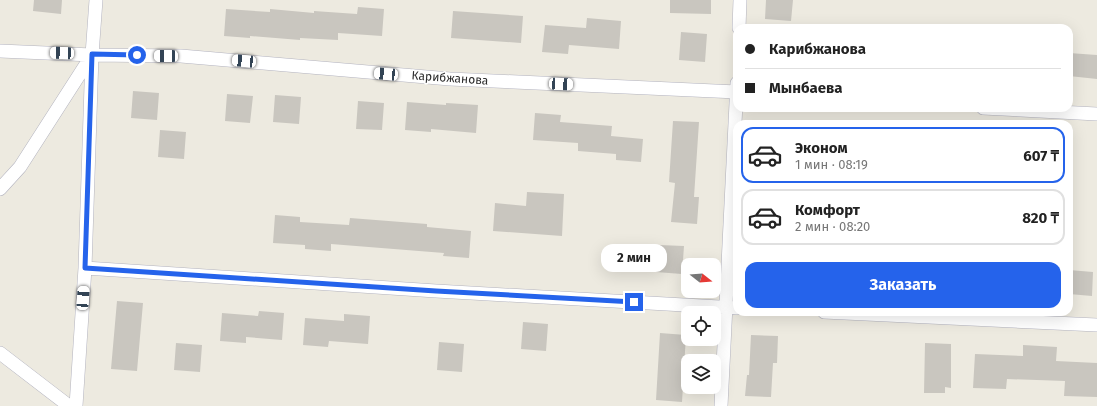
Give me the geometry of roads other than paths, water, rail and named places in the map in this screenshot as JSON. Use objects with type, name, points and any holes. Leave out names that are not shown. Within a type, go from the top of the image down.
[{"type":"street","points":[[76,406],[85,268],[92,54],[96,0]]},
{"type":"street","points":[[739,24],[740,0]]},
{"type":"street","name":"Карибжанова","points":[[0,51],[181,56],[450,79],[733,92]]},
{"type":"street","points":[[0,189],[20,167],[92,54]]},
{"type":"street","points":[[1059,112],[1097,114]]},
{"type":"street","points":[[721,406],[732,308],[733,265]]},
{"type":"street","points":[[85,268],[436,291],[732,308]]},
{"type":"street","points":[[908,316],[1097,325]]},
{"type":"street","points":[[0,353],[69,406]]}]
